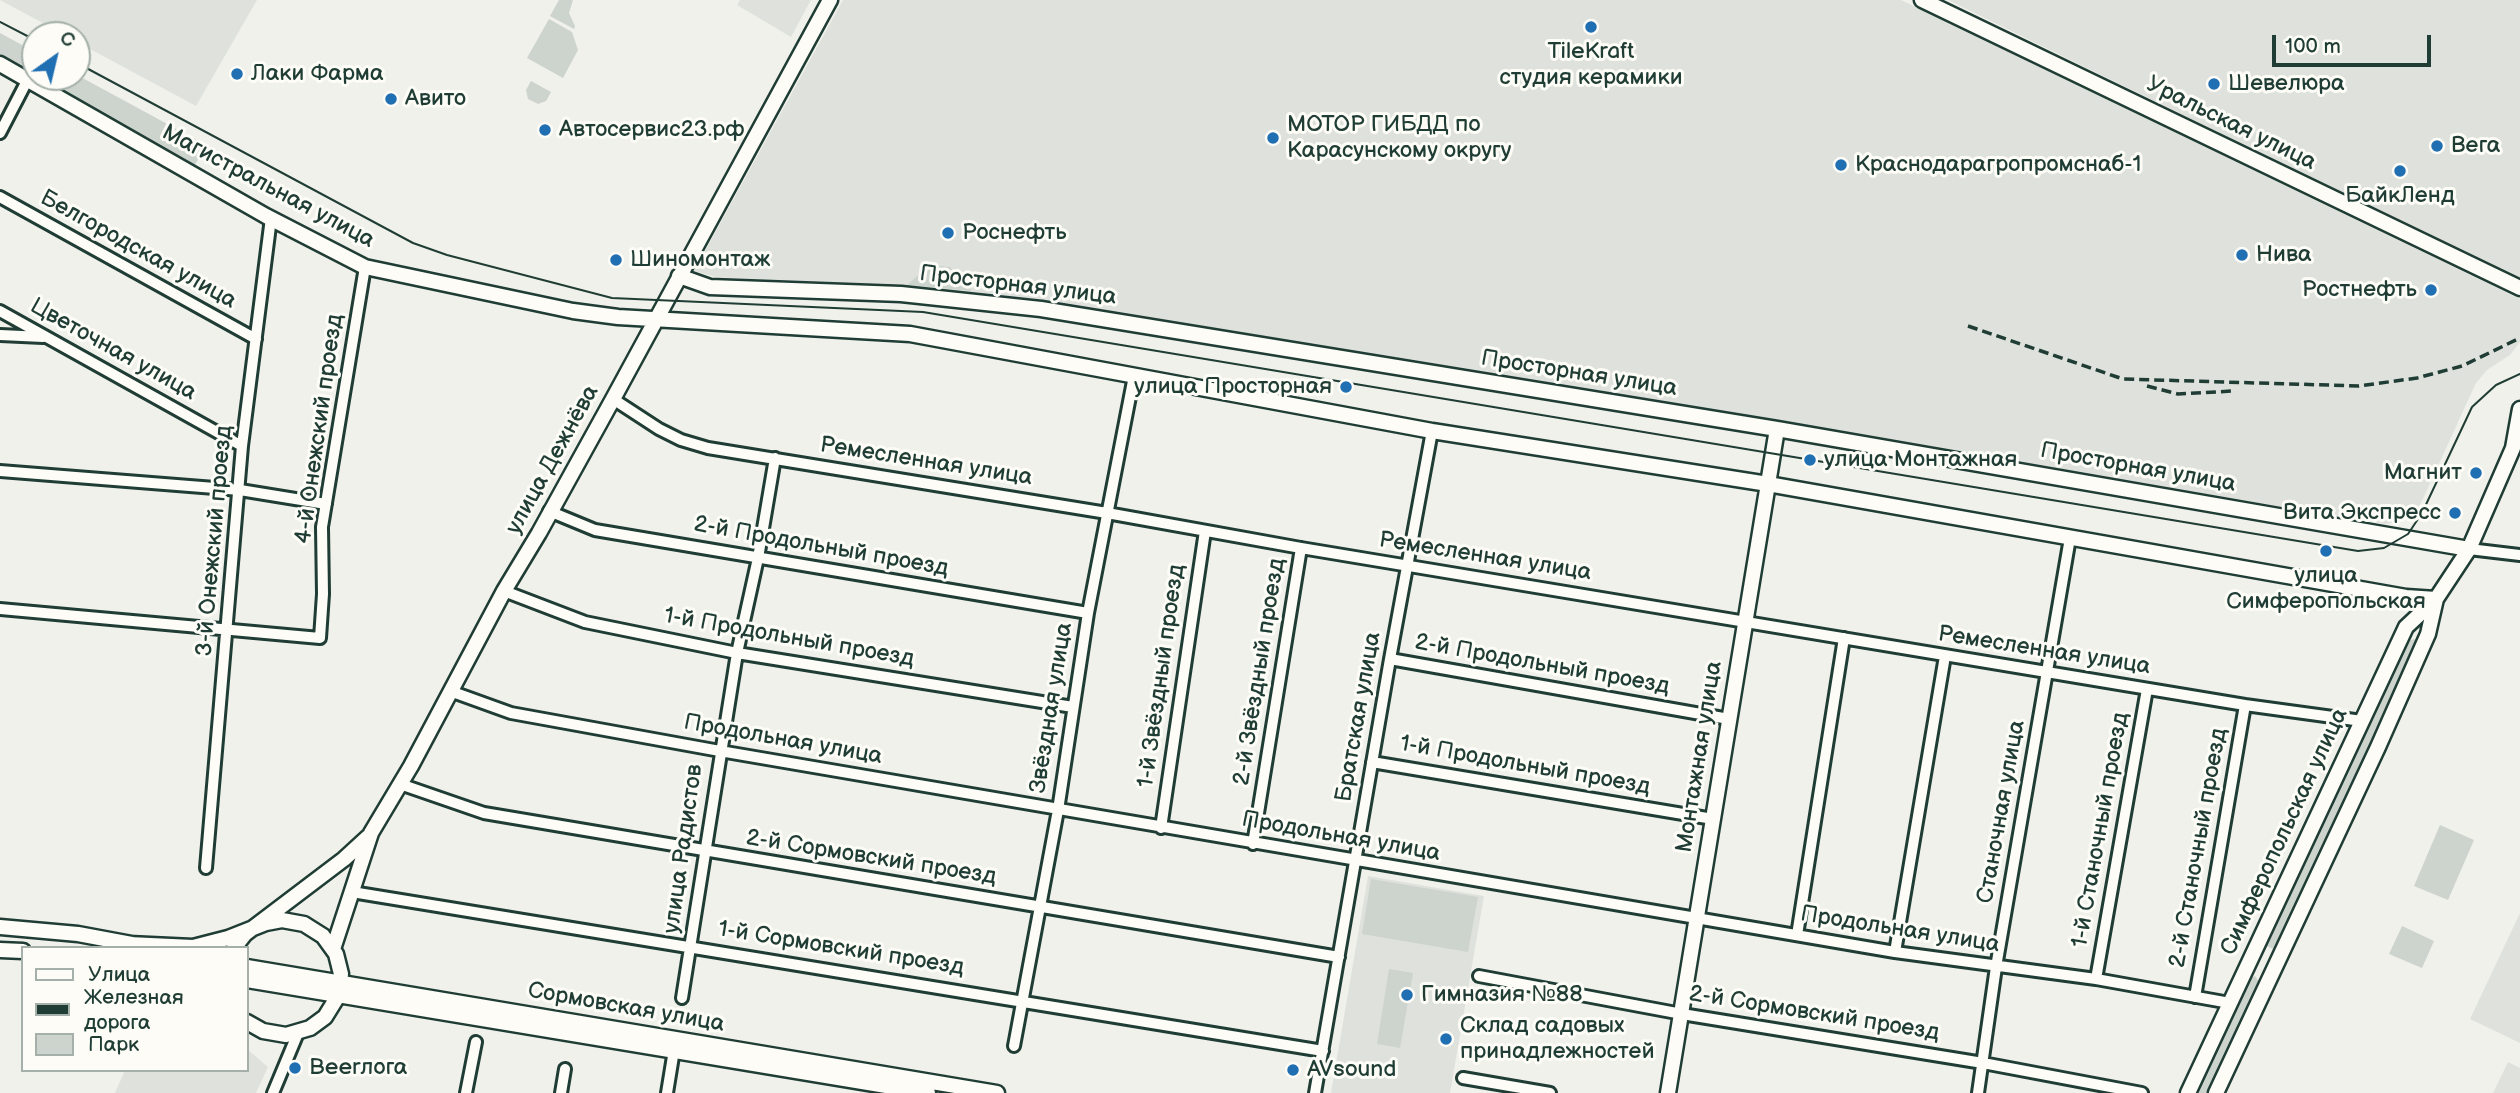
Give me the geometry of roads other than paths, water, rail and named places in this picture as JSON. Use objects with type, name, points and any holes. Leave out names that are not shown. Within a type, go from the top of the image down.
[{"type":"street","name":"улица Дежнёва","points":[[333,949],[371,833],[401,784],[503,591],[539,533],[830,0]]},
{"type":"street","name":"Уральская улица","points":[[1922,0],[2520,286]]},
{"type":"street","name":"Уральская улица","points":[[1931,0],[2520,286]]},
{"type":"street","name":"Магистральная улица","points":[[0,64],[21,75]]},
{"type":"street","points":[[0,133],[22,91]]},
{"type":"street","name":"Магистральная улица","points":[[49,91],[271,218],[365,267],[573,310],[618,317],[657,318]]},
{"type":"street","name":"Белгородская улица","points":[[0,197],[256,340]]},
{"type":"street","name":"3-й Онежский проезд","points":[[206,868],[243,446],[271,218]]},
{"type":"street","name":"4-й Онежский проезд","points":[[228,631],[320,638],[323,594],[322,527],[365,267]]},
{"type":"street","name":"Просторная улица","points":[[679,276],[710,287],[901,294],[1041,309],[1777,429],[2469,549]]},
{"type":"street","name":"Цветочная улица","points":[[0,311],[243,446]]},
{"type":"street","points":[[657,318],[910,334],[1432,431],[1768,484],[2406,597],[2436,599]]},
{"type":"street","points":[[0,335],[48,338]]},
{"type":"street","name":"Звёздная улица","points":[[1014,1046],[1058,810],[1088,613],[1134,376]]},
{"type":"street","name":"Ремесленная улица","points":[[613,399],[659,429],[681,440],[708,448],[1945,656],[2245,705],[2362,721]]},
{"type":"street","name":"Симферопольская улица","points":[[2188,1093],[2406,627],[2436,599],[2469,549],[2513,448],[2519,428],[2520,409]]},
{"type":"street","name":"Монтажная улица","points":[[1668,1093],[1777,429]]},
{"type":"street","name":"Братская улица","points":[[1315,1093],[1432,431]]},
{"type":"street","name":"улица Радистов","points":[[682,998],[720,751],[775,458]]},
{"type":"street","points":[[0,471],[240,490],[326,504]]},
{"type":"street","name":"2-й Продольный проезд","points":[[549,511],[595,530],[1088,613]]},
{"type":"street","name":"1-й Звёздный проезд","points":[[1161,828],[1205,531]]},
{"type":"street","name":"Станочная улица","points":[[1978,1093],[1996,967],[2070,538]]},
{"type":"street","name":"2-й Звёздный проезд","points":[[1254,844],[1301,548]]},
{"type":"street","points":[[2469,549],[2520,555]]},
{"type":"street","name":"1-й Продольный проезд","points":[[503,591],[585,622],[737,653],[1073,707]]},
{"type":"street","name":"Симферопольская улица","points":[[2216,1093],[2428,635],[2436,599]]},
{"type":"street","points":[[0,609],[228,631]]},
{"type":"street","points":[[1797,935],[1844,638]]},
{"type":"street","points":[[1895,952],[1945,656]]},
{"type":"street","name":"2-й Продольный проезд","points":[[1390,659],[1729,719]]},
{"type":"street","name":"1-й Станочный проезд","points":[[2096,979],[2147,689]]},
{"type":"street","name":"Продольная улица","points":[[450,691],[511,713],[720,751],[1895,952],[2096,979],[2231,1003]]},
{"type":"street","name":"2-й Станочный проезд","points":[[2195,997],[2245,705]]},
{"type":"street","name":"1-й Продольный проезд","points":[[1372,762],[1713,820]]},
{"type":"street","name":"2-й Сормовский проезд","points":[[401,784],[484,813],[1339,957]]},
{"type":"street","points":[[236,946],[251,930],[358,848],[371,833]]},
{"type":"street","name":"1-й Сормовский проезд","points":[[352,892],[1323,1051]]},
{"type":"street","points":[[198,946],[276,920],[299,922],[318,932],[333,949],[339,963],[339,989],[333,1007],[320,1021],[298,1033],[269,1033],[248,1022]]},
{"type":"street","points":[[0,928],[92,942],[171,946]]},
{"type":"street","points":[[129,944],[139,946]]},
{"type":"street","points":[[0,950],[21,951]]},
{"type":"street","points":[[2250,961],[2273,971]]},
{"type":"street","name":"Сормовская улица","points":[[248,967],[339,989]]},
{"type":"street","name":"2-й Сормовский проезд","points":[[1479,976],[1682,1014],[1983,1063],[2142,1093]]},
{"type":"street","name":"Сормовская улица","points":[[248,980],[339,989],[675,1045],[997,1093]]},
{"type":"street","points":[[273,1093],[298,1033]]},
{"type":"street","points":[[466,1093],[476,1042]]},
{"type":"street","points":[[667,1093],[675,1045]]},
{"type":"street","name":"Сормовская улица","points":[[675,1045],[928,1093]]},
{"type":"street","points":[[561,1093],[565,1069]]},
{"type":"street","points":[[1463,1078],[1550,1093]]},
{"type":"tram line","points":[[0,22],[21,33]]},
{"type":"tram line","points":[[91,70],[413,243],[447,255],[612,298],[923,312],[2358,551],[2384,548],[2408,534],[2422,513],[2472,407],[2496,385],[2520,374]]},
{"type":"railway","points":[[1968,326],[2123,379],[2359,386],[2417,378],[2462,366],[2520,338]]},
{"type":"railway","points":[[2147,386],[2178,394],[2233,391]]},
{"type":"place","name":"TileKraft студия керамики","points":[[1591,27]]},
{"type":"place","name":"Лаки Фарма","points":[[237,74]]},
{"type":"place","name":"Шевелюра","points":[[2214,84]]},
{"type":"place","name":"Авито","points":[[391,99]]},
{"type":"place","name":"Автосервис23.рф","points":[[545,130]]},
{"type":"place","name":"МОТОР ГИБДД по Карасунскому округу","points":[[1273,138]]},
{"type":"place","name":"Вега","points":[[2437,146]]},
{"type":"place","name":"Краснодарагропромснаб-1","points":[[1841,165]]},
{"type":"place","name":"БайкЛенд","points":[[2400,171]]},
{"type":"place","name":"Роснефть","points":[[948,233]]},
{"type":"place","name":"Нива","points":[[2242,255]]},
{"type":"place","name":"Шиномонтаж","points":[[616,260]]},
{"type":"place","name":"Ростнефть","points":[[2431,290]]},
{"type":"place","name":"улица Просторная","points":[[1346,387]]},
{"type":"place","name":"улица Монтажная","points":[[1810,460]]},
{"type":"place","name":"Магнит","points":[[2476,473]]},
{"type":"place","name":"Вита Экспресс","points":[[2455,513]]},
{"type":"place","name":"улица Симферопольская","points":[[2326,551]]},
{"type":"place","name":"Гимназия №88","points":[[1407,995]]},
{"type":"place","name":"Склад садовых принадлежностей","points":[[1446,1039]]},
{"type":"place","name":"Beerлога","points":[[295,1068]]},
{"type":"place","name":"AVsound","points":[[1293,1070]]}]
